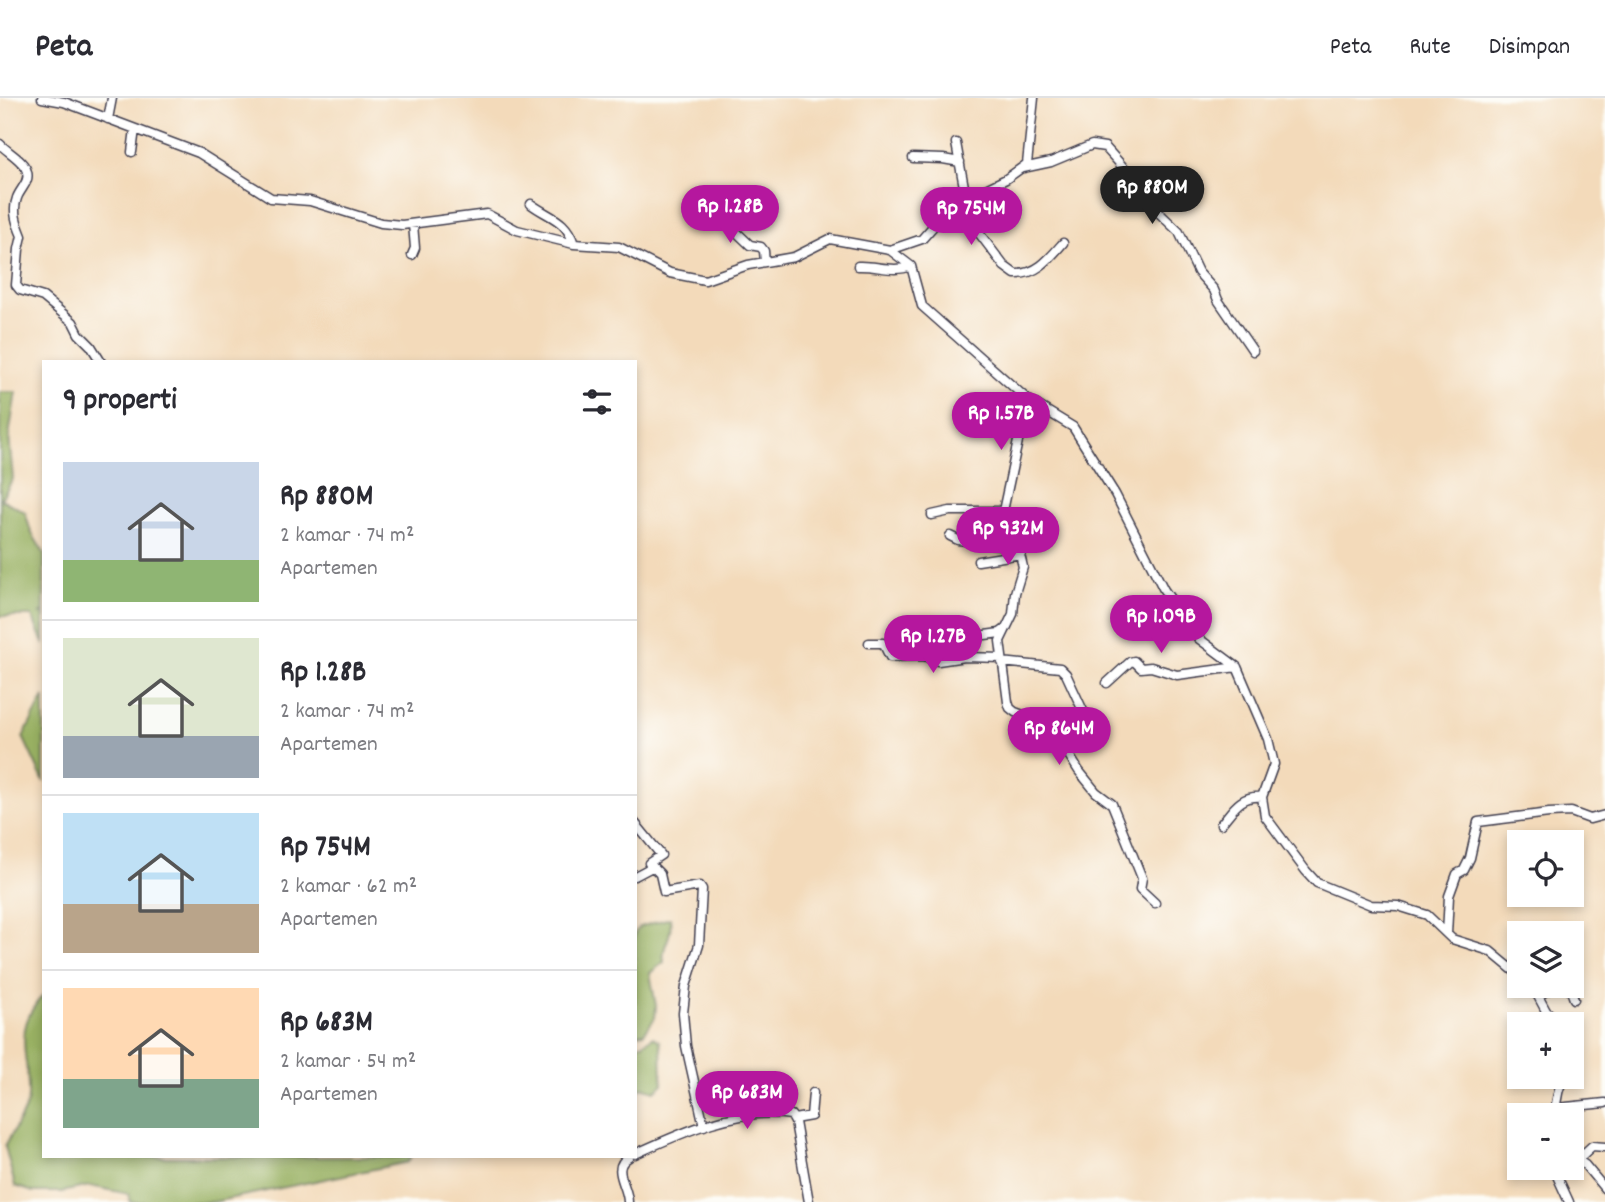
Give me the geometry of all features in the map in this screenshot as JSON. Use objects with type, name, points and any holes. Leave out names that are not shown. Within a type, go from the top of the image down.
[{"type":"street","points":[[42,98],[64,102],[199,153],[271,198],[310,201],[381,223],[413,223],[487,214],[517,230],[575,244],[619,247],[670,273],[705,280],[765,262],[794,257],[830,239],[890,250],[911,266],[922,306],[1027,399],[1073,426],[1115,494],[1170,600],[1198,638],[1237,667],[1268,739],[1274,764],[1262,797],[1265,816],[1306,871],[1317,883],[1371,905],[1398,906],[1427,915],[1452,939],[1490,951],[1507,965]]},
{"type":"street","points":[[108,119],[112,98]]},
{"type":"street","points":[[1023,167],[1029,158],[1034,98]]},
{"type":"street","points":[[132,152],[135,129]]},
{"type":"street","points":[[956,143],[966,198],[979,233],[1004,266],[1015,274],[1025,274],[1043,265],[1063,243]]},
{"type":"street","points":[[0,144],[23,164],[28,173],[16,202],[16,223],[22,236],[16,287],[43,296],[75,323],[79,334],[92,346],[100,360]]},
{"type":"street","points":[[890,250],[922,239],[947,209],[1023,167],[1044,164],[1092,145],[1105,147],[1155,208],[1179,232],[1198,272],[1214,290],[1253,351]]},
{"type":"street","points":[[913,158],[960,162]]},
{"type":"street","points":[[531,204],[563,223],[575,244]]},
{"type":"street","points":[[705,222],[732,226],[750,245],[761,247],[765,262]]},
{"type":"street","points":[[412,255],[415,251],[413,223]]},
{"type":"street","points":[[858,266],[893,270],[911,266]]},
{"type":"street","points":[[1027,399],[1003,512],[1004,521],[1013,533],[1020,551],[1023,568],[1015,593],[1013,614],[1000,641],[1010,708],[1048,724],[1079,772],[1096,792],[1112,804],[1142,878],[1140,889],[1155,903]]},
{"type":"street","points":[[932,514],[950,511],[1003,512]]},
{"type":"street","points":[[950,536],[958,540],[1020,551]]},
{"type":"street","points":[[978,561],[1020,551]]},
{"type":"street","points":[[985,635],[1004,630]]},
{"type":"street","points":[[869,643],[883,643],[890,657],[924,656],[936,661],[965,657],[1055,667],[1063,670],[1084,713]]},
{"type":"street","points":[[1107,683],[1134,661],[1141,668],[1151,667],[1177,675],[1237,667]]},
{"type":"street","points":[[1221,824],[1244,799],[1262,797]]},
{"type":"street","points":[[1447,934],[1448,896],[1457,874],[1464,870],[1471,858],[1478,821],[1549,813],[1571,812],[1590,818],[1605,815]]},
{"type":"street","points":[[637,825],[661,855],[649,863],[660,874],[664,892],[698,886],[702,888],[699,945],[686,986],[683,1013],[686,1046],[704,1126]]},
{"type":"street","points":[[637,875],[652,867]]},
{"type":"street","points":[[794,1119],[811,1116],[813,1093]]},
{"type":"street","points":[[1584,1106],[1605,1103]]},
{"type":"street","points":[[637,1153],[724,1119],[791,1115],[810,1202]]},
{"type":"street","points":[[1584,1151],[1592,1146],[1605,1147]]},
{"type":"street","points":[[628,1158],[619,1169],[628,1202]]},
{"type":"street","points":[[1584,1164],[1605,1189]]},
{"type":"street","points":[[1559,1180],[1570,1202]]},
{"type":"green space","points":[[0,392],[16,392],[9,436],[13,479],[1,499],[25,512],[31,532],[42,550],[42,613],[39,614],[42,614],[42,640],[32,616],[0,616]]},
{"type":"green space","points":[[42,701],[42,778],[23,737]]},
{"type":"green space","points":[[670,918],[664,962],[650,973],[656,1006],[655,1018],[644,1033],[637,1034],[637,930],[639,927]]},
{"type":"green space","points":[[42,997],[42,1158],[410,1158],[408,1162],[213,1202],[130,1202],[129,1194],[90,1186],[61,1192],[33,1192],[15,1186],[5,1146],[27,1102],[24,1043],[27,1020]]},
{"type":"green space","points":[[653,1037],[660,1041],[663,1084],[655,1091],[641,1087],[637,1094],[637,1045]]}]
